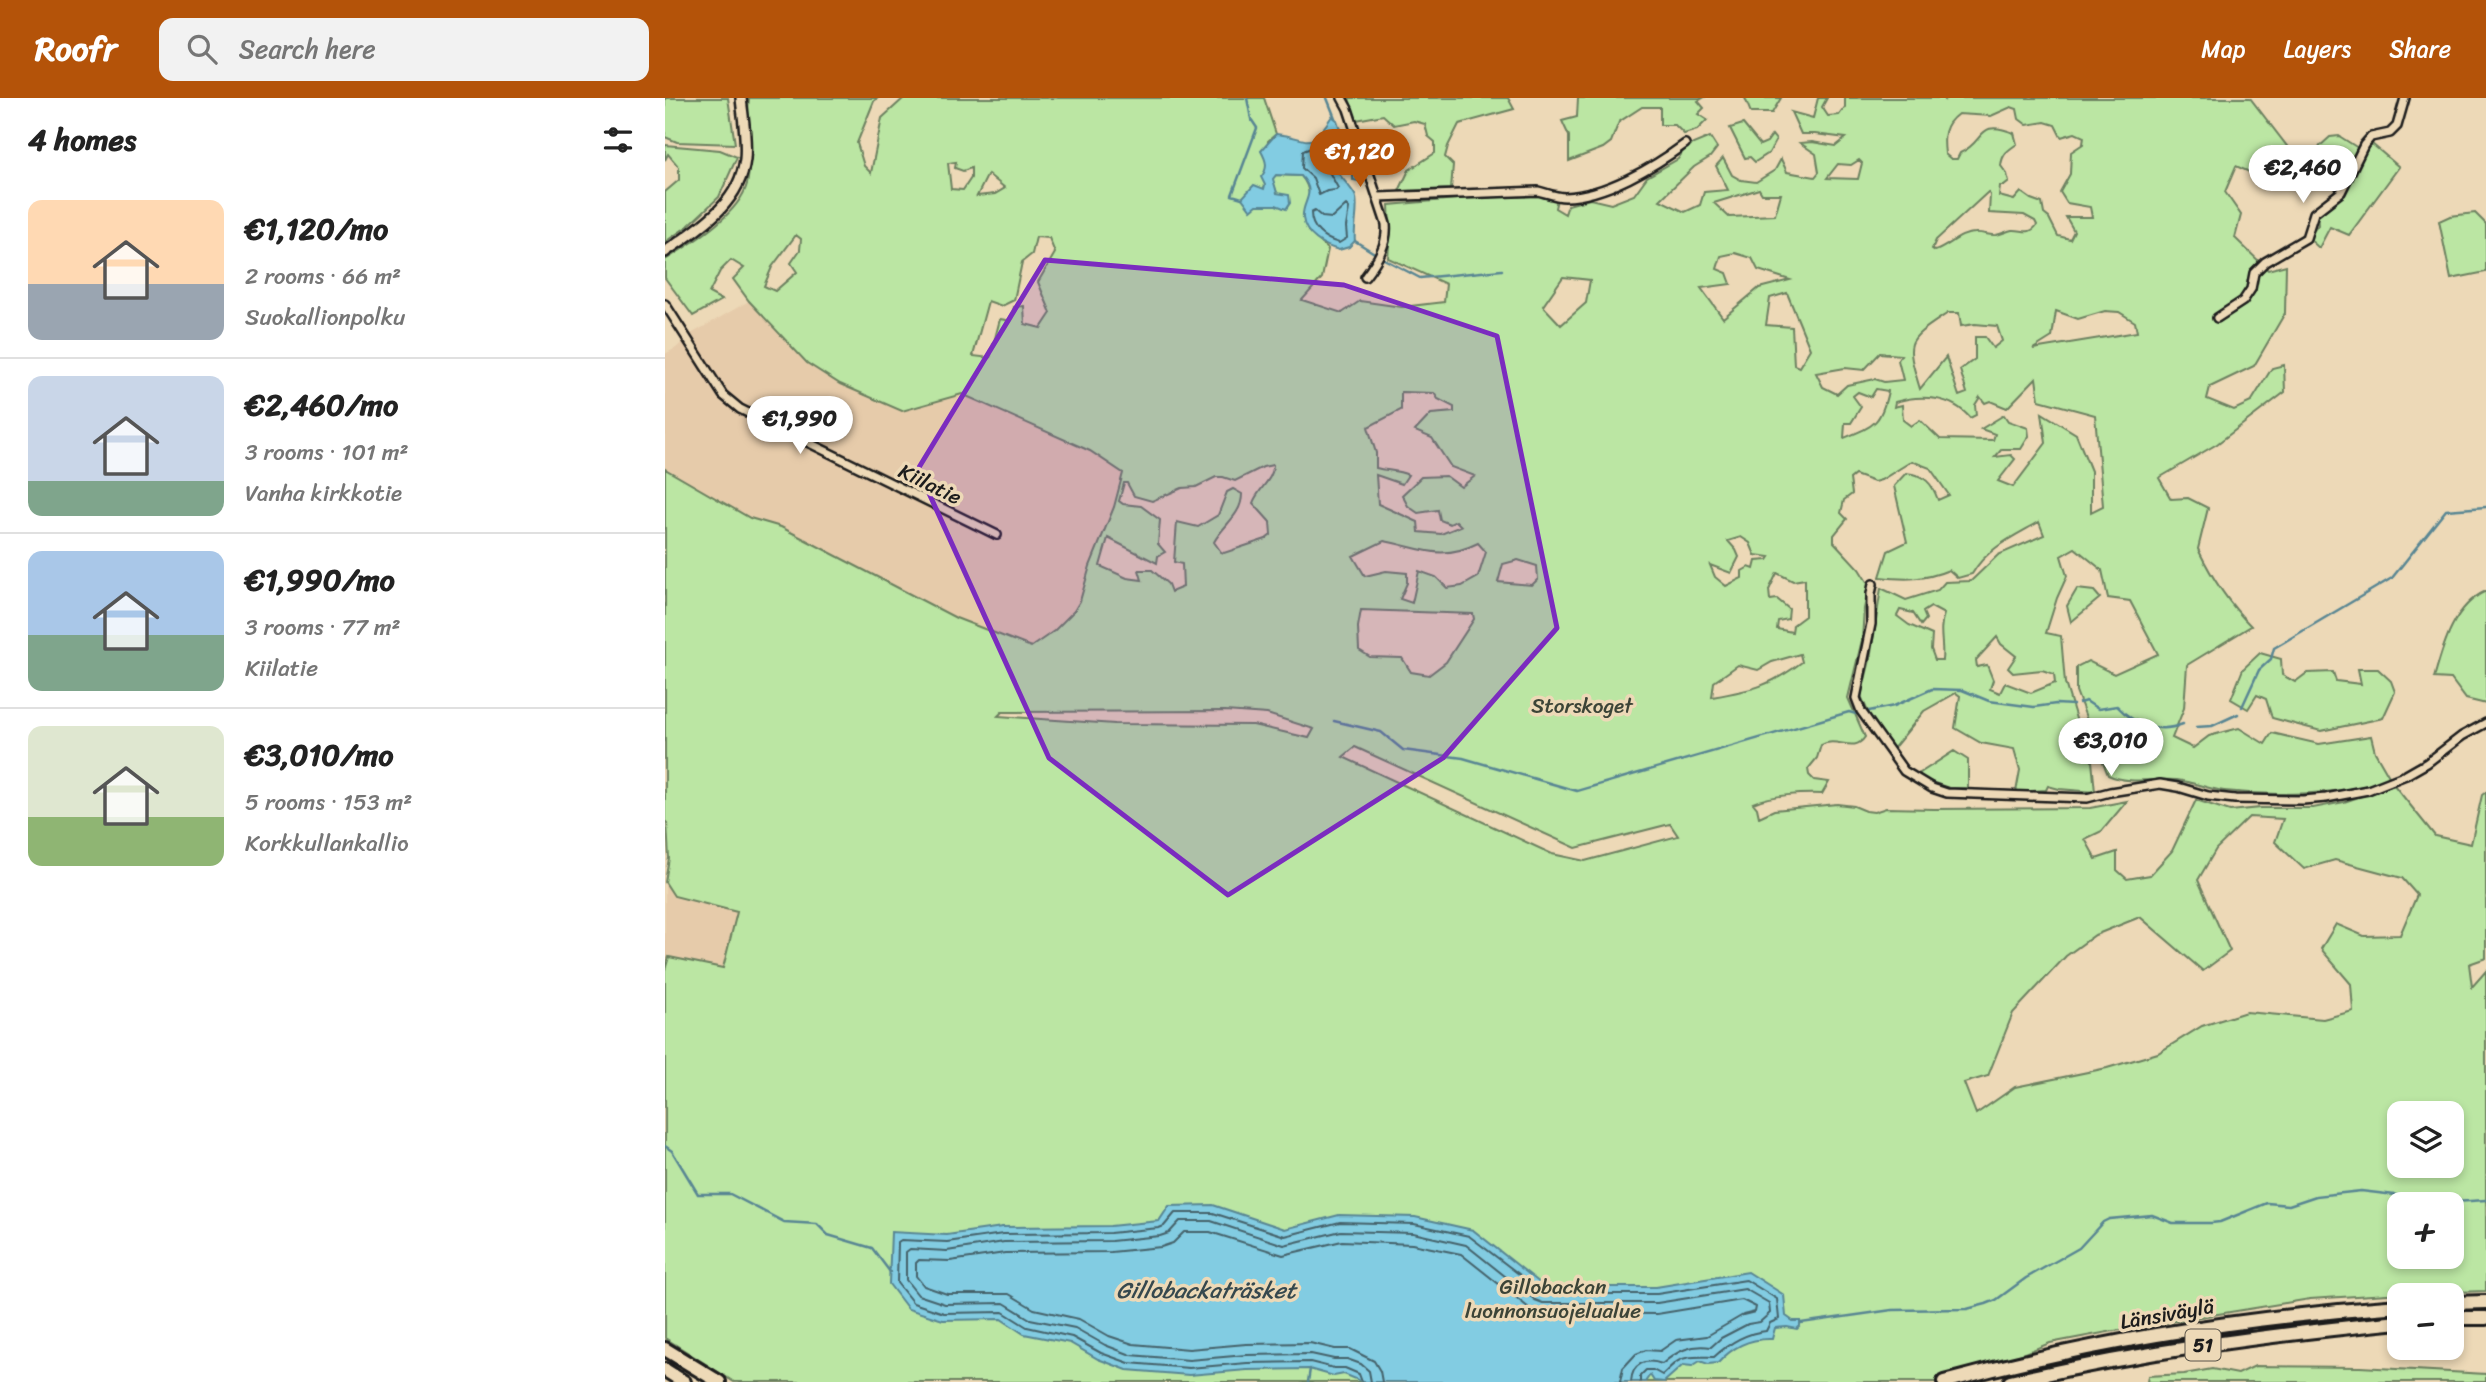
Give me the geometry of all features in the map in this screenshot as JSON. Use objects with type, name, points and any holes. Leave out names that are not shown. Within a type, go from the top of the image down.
[{"type":"highway","points":[[2464,1303],[2486,1302]]},
{"type":"highway","name":"Länsiväylä","points":[[1944,1382],[2136,1337],[2271,1317],[2387,1307]]},
{"type":"highway","points":[[2464,1318],[2486,1318]]},
{"type":"highway","name":"Länsiväylä","points":[[2010,1382],[2178,1349],[2255,1337],[2387,1323]]},
{"type":"highway","points":[[665,1349],[719,1382]]},
{"type":"highway","points":[[665,1370],[684,1382]]},
{"type":"street","points":[[665,252],[715,215],[734,193],[744,161],[741,98]]},
{"type":"street","points":[[1342,98],[1386,224],[1387,234],[1378,257],[1364,277]]},
{"type":"street","points":[[2217,317],[2243,301],[2251,289],[2254,273],[2265,262],[2306,238],[2314,214],[2341,192],[2364,145],[2371,137],[2390,133],[2397,126],[2405,98]]},
{"type":"street","points":[[1377,197],[1538,191],[1562,197],[1572,196],[1604,188],[1649,169],[1685,144]]},
{"type":"street","name":"Kiilatie","points":[[665,304],[723,395],[750,416],[997,535]]},
{"type":"street","points":[[1873,584],[1871,624],[1856,698],[1861,711],[1904,771],[1918,781],[1947,793],[2087,799],[2110,792],[2160,784],[2208,796],[2235,799],[2326,798],[2368,790],[2406,775],[2427,763],[2462,736],[2486,723]]},
{"type":"highlighted area","points":[[1045,260],[1344,285],[1497,336],[1557,628],[1443,758],[1228,895],[1049,758],[918,469]]},
{"type":"shaded area","points":[[749,301],[807,363],[841,384],[902,411],[962,394],[1090,451],[1123,472],[1114,507],[1090,566],[1080,601],[1054,631],[1031,647],[956,618],[781,527],[750,518],[665,469],[665,354],[691,334]]},
{"type":"shaded area","points":[[665,882],[674,896],[737,911],[723,968],[669,957],[665,970]]},
{"type":"green space","points":[[665,98],[728,98],[735,144],[677,142],[665,137]]},
{"type":"green space","points":[[749,98],[878,98],[874,101],[857,143],[864,166],[871,173],[882,118],[904,98],[1264,98],[1276,134],[1268,141],[1265,185],[1257,205],[1276,205],[1277,193],[1272,179],[1276,175],[1301,176],[1309,195],[1308,231],[1328,249],[1322,278],[1302,300],[1342,313],[1360,301],[1402,307],[1444,302],[1446,284],[1388,258],[1389,205],[1468,198],[1538,196],[1557,199],[1555,208],[1565,214],[1568,205],[1590,199],[1611,204],[1634,195],[1647,177],[1678,159],[1686,147],[1710,137],[1717,148],[1710,157],[1694,167],[1660,200],[1685,212],[1700,205],[1704,192],[1728,190],[1716,166],[1723,158],[1732,175],[1741,180],[1756,182],[1775,170],[1781,159],[1787,172],[1815,177],[1819,172],[1816,154],[1800,143],[1836,146],[1846,138],[1801,134],[1791,112],[1813,118],[1818,98],[1827,98],[1822,107],[1828,116],[1839,115],[1845,107],[1845,98],[2250,98],[2313,180],[2288,189],[2236,166],[2225,192],[2241,215],[2235,238],[2268,270],[2286,265],[2285,313],[2254,366],[2210,387],[2207,399],[2234,410],[2251,402],[2272,368],[2284,365],[2285,392],[2217,444],[2159,478],[2171,499],[2188,498],[2208,508],[2198,549],[2221,590],[2251,626],[2187,665],[2184,708],[2172,738],[2193,748],[2209,736],[2239,728],[2265,744],[2272,733],[2319,744],[2371,736],[2375,752],[2390,778],[2331,791],[2264,794],[2224,791],[2177,780],[2133,780],[2108,775],[2076,691],[2076,667],[2088,661],[2114,674],[2158,654],[2130,601],[2108,598],[2102,570],[2075,548],[2061,556],[2067,576],[2046,633],[2061,636],[2065,683],[2084,745],[2092,761],[2095,792],[2048,786],[2046,790],[2016,792],[2020,770],[2014,749],[1981,743],[1955,728],[1960,696],[1956,693],[1924,711],[1893,749],[1872,721],[1861,696],[1870,660],[1881,588],[1906,600],[1938,590],[1945,582],[1971,581],[1998,555],[2044,535],[2039,522],[1993,550],[1972,574],[1958,578],[1949,570],[1915,578],[1880,577],[1888,551],[1907,542],[1894,486],[1906,473],[1913,474],[1927,481],[1938,500],[1949,495],[1930,468],[1912,461],[1881,480],[1874,482],[1855,475],[1850,479],[1852,494],[1844,500],[1841,513],[1847,519],[1834,535],[1834,542],[1859,569],[1869,585],[1862,640],[1848,698],[1865,737],[1856,744],[1833,742],[1821,745],[1817,758],[1808,769],[1814,780],[1829,782],[1822,794],[1787,795],[1753,803],[1759,817],[1774,810],[1837,804],[1874,812],[1886,808],[2090,808],[2127,801],[2102,831],[2085,839],[2096,859],[2117,852],[2117,870],[2127,879],[2150,875],[2172,851],[2196,800],[2230,811],[2313,808],[2344,802],[2394,785],[2435,836],[2471,844],[2482,795],[2486,792],[2486,958],[2469,964],[2472,987],[2486,971],[2486,1291],[2464,1292],[2464,1283],[2387,1283],[2387,1294],[2310,1299],[2050,1343],[1951,1382],[734,1382],[665,1338],[665,970],[669,957],[723,968],[737,912],[674,896],[665,882],[669,858],[665,821],[665,469],[750,518],[781,527],[956,618],[1031,647],[1054,631],[1080,601],[1090,566],[1114,507],[1123,473],[1090,451],[962,394],[902,411],[840,384],[807,363],[749,301],[733,279],[744,268],[731,260],[720,271],[709,293],[722,300],[693,316],[665,278],[665,260],[712,228],[734,207],[748,181]],"holes":[[[2011,107],[2017,109],[2019,119],[2027,125],[2045,122],[2055,125],[2061,137],[2075,133],[2084,137],[2083,144],[2071,152],[2070,174],[2060,192],[2067,203],[2090,207],[2092,217],[2066,217],[2074,231],[2070,239],[2058,236],[2044,214],[2042,203],[2021,192],[2014,200],[1999,196],[2000,186],[2009,182],[2001,166],[2006,153],[2017,144],[2014,133],[2002,129],[1987,130],[1960,153],[1957,159],[1951,159],[1945,154],[1945,132],[1949,122],[1958,114],[1991,116]],[[1859,160],[1862,163],[1858,179],[1827,178],[1838,164],[1851,165]],[[956,162],[955,168],[963,171],[971,168],[971,178],[963,190],[951,189],[948,163]],[[988,174],[1005,188],[995,194],[977,196]],[[1759,189],[1762,194],[1781,194],[1775,215],[1729,217],[1714,203]],[[1988,192],[1989,213],[2024,215],[2037,225],[2028,231],[2012,230],[1998,235],[1969,234],[1935,251],[1932,249],[1936,240]],[[796,235],[801,239],[800,250],[791,263],[797,272],[775,291],[764,286],[772,267]],[[1036,237],[1049,238],[1055,253],[1038,282],[1051,313],[1041,328],[1025,324],[1024,306],[1014,307],[1011,321],[1000,319],[990,358],[973,356],[988,301],[1002,306],[1014,300],[1022,262],[1032,254]],[[1735,253],[1752,258],[1758,270],[1790,280],[1759,288],[1723,318],[1701,288],[1731,284],[1727,273],[1717,269],[1721,256]],[[1563,277],[1590,280],[1586,303],[1561,325],[1543,306]],[[1787,293],[1810,349],[1799,367],[1794,365],[1792,327],[1766,325],[1770,298]],[[2056,311],[2078,319],[2105,311],[2119,312],[2135,322],[2137,332],[2033,349],[2052,337]],[[1948,313],[1959,313],[1961,326],[1997,326],[2002,341],[1993,348],[1985,337],[1975,337],[1975,359],[1960,370],[1967,393],[1959,396],[1946,357],[1920,389],[1911,351],[1916,337]],[[1880,353],[1901,355],[1898,360],[1903,380],[1884,382],[1875,379],[1847,385],[1837,394],[1823,387],[1816,373],[1845,368],[1864,370]],[[2036,378],[2039,400],[2095,415],[2103,506],[2091,512],[2091,471],[2076,434],[2042,413],[2046,443],[2013,487],[1998,481],[2015,459],[2011,455],[1995,457],[2002,449],[2021,449],[2029,436],[2028,428],[2008,421],[2004,415],[1981,429],[1995,434],[1993,440],[1940,439],[1920,420],[1911,426],[1903,420],[1902,405],[1894,407],[1895,402],[1905,399],[1935,399],[1954,405],[1970,418],[1976,415],[1975,405],[1980,397],[1985,403],[1990,401],[2007,408]],[[1876,389],[1888,391],[1882,411],[1875,422],[1844,438],[1845,423],[1851,423],[1861,407],[1853,396],[1858,392],[1871,397]],[[1401,392],[1434,393],[1438,399],[1454,407],[1454,412],[1431,414],[1415,431],[1432,438],[1451,467],[1475,476],[1461,487],[1446,476],[1421,477],[1402,495],[1408,506],[1418,513],[1438,510],[1440,520],[1450,524],[1456,521],[1461,526],[1441,534],[1419,532],[1418,522],[1378,504],[1376,475],[1402,484],[1408,475],[1376,468],[1376,453],[1368,427],[1401,410]],[[1273,465],[1271,475],[1253,503],[1270,522],[1271,535],[1266,539],[1224,553],[1214,542],[1239,508],[1242,494],[1233,489],[1227,492],[1218,515],[1198,527],[1177,522],[1174,562],[1182,564],[1183,587],[1171,592],[1168,584],[1152,570],[1139,570],[1142,580],[1127,578],[1100,566],[1108,538],[1157,563],[1158,556],[1165,552],[1158,544],[1160,520],[1141,506],[1119,501],[1124,483],[1127,483],[1134,496],[1152,501],[1182,488],[1196,487],[1216,477],[1235,481]],[[1741,537],[1750,543],[1755,555],[1770,557],[1768,560],[1756,561],[1754,569],[1749,567],[1742,571],[1742,578],[1726,586],[1715,577],[1710,565],[1731,573],[1739,557],[1728,541]],[[1384,541],[1442,553],[1465,549],[1478,543],[1486,552],[1478,577],[1462,586],[1447,588],[1436,577],[1419,571],[1412,603],[1400,599],[1407,583],[1407,573],[1386,571],[1365,576],[1353,556]],[[1518,560],[1537,566],[1538,579],[1532,585],[1498,582],[1503,564]],[[1777,573],[1793,581],[1805,579],[1805,616],[1793,625],[1792,632],[1777,629],[1778,621],[1788,619],[1789,609],[1777,599],[1770,600],[1769,590]],[[1931,607],[1944,614],[1941,626],[1942,660],[1935,660],[1931,649],[1932,635],[1909,625],[1897,616],[1900,610],[1913,613],[1921,625],[1926,619],[1923,612]],[[1361,610],[1473,614],[1474,619],[1446,662],[1429,675],[1411,672],[1402,658],[1370,657],[1359,650],[1358,627]],[[1997,637],[2001,644],[2016,656],[2008,668],[2013,673],[2042,670],[2054,674],[2055,683],[2031,693],[2005,683],[2000,693],[1990,689],[1993,680],[1987,665],[1977,667],[1976,660]],[[1800,654],[1802,662],[1759,686],[1712,697],[1714,682],[1738,665],[1758,670],[1772,662]],[[1225,711],[1267,714],[1314,729],[1309,738],[1253,725],[1115,724],[998,716],[1002,712]],[[1355,747],[1576,848],[1670,824],[1678,836],[1585,861],[1552,854],[1343,757]],[[2249,817],[2283,819],[2275,842],[2304,869],[2335,860],[2402,878],[2417,895],[2400,935],[2364,936],[2336,924],[2321,949],[2351,984],[2353,1011],[2323,1019],[2246,1012],[2202,1026],[2158,1053],[2107,1068],[2015,1087],[1976,1114],[1964,1083],[1988,1076],[2013,1013],[2066,956],[2095,935],[2140,917],[2203,971],[2230,951],[2198,880],[2216,849]]]},
{"type":"green space","points":[[1349,98],[1508,98],[1514,109],[1459,124],[1445,157],[1453,165],[1451,189],[1399,191],[1409,170],[1435,153],[1435,142],[1428,136],[1425,124],[1414,121],[1394,125],[1383,115],[1356,120]]},
{"type":"green space","points":[[1578,98],[1703,98],[1698,101],[1704,108],[1698,114],[1707,120],[1697,130],[1684,134],[1675,125],[1660,125],[1660,107],[1642,107],[1619,122],[1611,142],[1603,148],[1569,161],[1569,136],[1562,121],[1577,117]]},
{"type":"green space","points":[[1745,98],[1781,98],[1772,113],[1751,113]]},
{"type":"green space","points":[[1743,124],[1760,145],[1767,142],[1772,135],[1776,140],[1769,153],[1755,162],[1750,157],[1745,158],[1730,128]]},
{"type":"green space","points":[[2339,136],[2358,148],[2340,185],[2328,179],[2315,158],[2320,146],[2330,137]]},
{"type":"green space","points":[[2372,144],[2399,167],[2349,235],[2330,227],[2319,248],[2308,238],[2318,225],[2317,214],[2339,196],[2362,152]]},
{"type":"green space","points":[[665,145],[720,150],[737,157],[719,197],[688,226],[665,242],[665,192],[679,180],[679,167],[668,154],[665,160]]},
{"type":"green space","points":[[2475,213],[2486,224],[2486,272],[2451,279],[2439,221],[2450,216]]},
{"type":"green space","points":[[2077,589],[2094,591],[2100,598],[2071,622],[2067,606]]},
{"type":"green space","points":[[2486,591],[2486,704],[2466,699],[2451,679],[2434,678],[2446,640],[2457,617],[2465,606]]},
{"type":"green space","points":[[2260,653],[2281,659],[2282,675],[2295,682],[2307,673],[2333,672],[2336,681],[2361,684],[2358,669],[2378,669],[2391,681],[2395,692],[2383,718],[2321,731],[2272,718],[2266,699],[2257,695],[2248,709],[2231,699],[2243,669]]},
{"type":"green space","points":[[1954,751],[1968,760],[1968,788],[1949,788],[1920,778],[1920,773]]},
{"type":"green space","points":[[2255,1366],[2360,1367],[2486,1374],[2486,1382],[2147,1382],[2148,1376],[2212,1369],[2238,1374]]},
{"type":"water","points":[[1332,116],[1337,120],[1350,161],[1360,164],[1368,173],[1363,182],[1353,180],[1353,172],[1340,160],[1335,161],[1334,167],[1355,195],[1357,204],[1355,241],[1349,247],[1339,250],[1322,243],[1307,230],[1303,212],[1309,193],[1301,176],[1276,175],[1273,179],[1277,193],[1289,195],[1290,203],[1286,209],[1276,205],[1257,205],[1251,210],[1242,198],[1254,185],[1264,189],[1261,177],[1266,164],[1261,151],[1276,134],[1303,140],[1313,139]]},
{"type":"water","name":"Gillobackaträsket","points":[[1213,1205],[1285,1229],[1339,1215],[1415,1217],[1473,1230],[1545,1287],[1656,1287],[1748,1272],[1784,1295],[1786,1316],[1793,1321],[1800,1321],[1800,1326],[1797,1329],[1775,1328],[1772,1339],[1756,1340],[1742,1345],[1729,1352],[1718,1363],[1700,1361],[1692,1366],[1683,1365],[1664,1382],[1654,1381],[1650,1375],[1645,1382],[1363,1382],[1344,1374],[1334,1376],[1309,1369],[1189,1375],[1127,1370],[1098,1359],[1070,1343],[1024,1334],[1001,1319],[943,1320],[908,1309],[889,1284],[891,1232],[947,1235],[1002,1227],[1110,1226],[1159,1221],[1169,1206]]},
{"type":"waterway","points":[[1242,198],[1232,195],[1257,128],[1251,119],[1247,98]]},
{"type":"waterway","points":[[1327,98],[1335,118]]},
{"type":"waterway","points":[[1355,241],[1376,254]]},
{"type":"waterway","points":[[1382,258],[1420,278],[1502,270]]},
{"type":"waterway","points":[[2242,707],[2259,670],[2271,659],[2274,648],[2392,578],[2446,510],[2486,507]]},
{"type":"waterway","points":[[1864,712],[1894,706],[1932,689],[1962,690],[1989,701],[2034,707],[2073,705]]},
{"type":"waterway","points":[[2079,703],[2086,701],[2098,709],[2117,706],[2139,723],[2156,728],[2183,724]]},
{"type":"waterway","points":[[1334,721],[1381,732],[1403,750],[1463,758],[1577,791],[1849,712],[1856,714]]},
{"type":"waterway","points":[[2196,727],[2212,726],[2238,714]]},
{"type":"waterway","points":[[665,1146],[672,1151],[698,1194],[730,1194],[784,1222],[817,1224],[828,1235],[872,1248],[890,1272]]},
{"type":"waterway","points":[[1801,1323],[1892,1310],[1967,1309],[1986,1304],[2079,1248],[2109,1219],[2152,1215],[2173,1223],[2211,1223],[2267,1203],[2289,1205],[2316,1196],[2361,1191],[2454,1202],[2486,1200]]},
{"type":"waterway","points":[[1308,1382],[1310,1369]]},
{"type":"park label","name":"Storskoget","points":[[1582,706]]},
{"type":"park label","name":"Gillobackan luonnonsuojelualue","points":[[1553,1299]]}]
